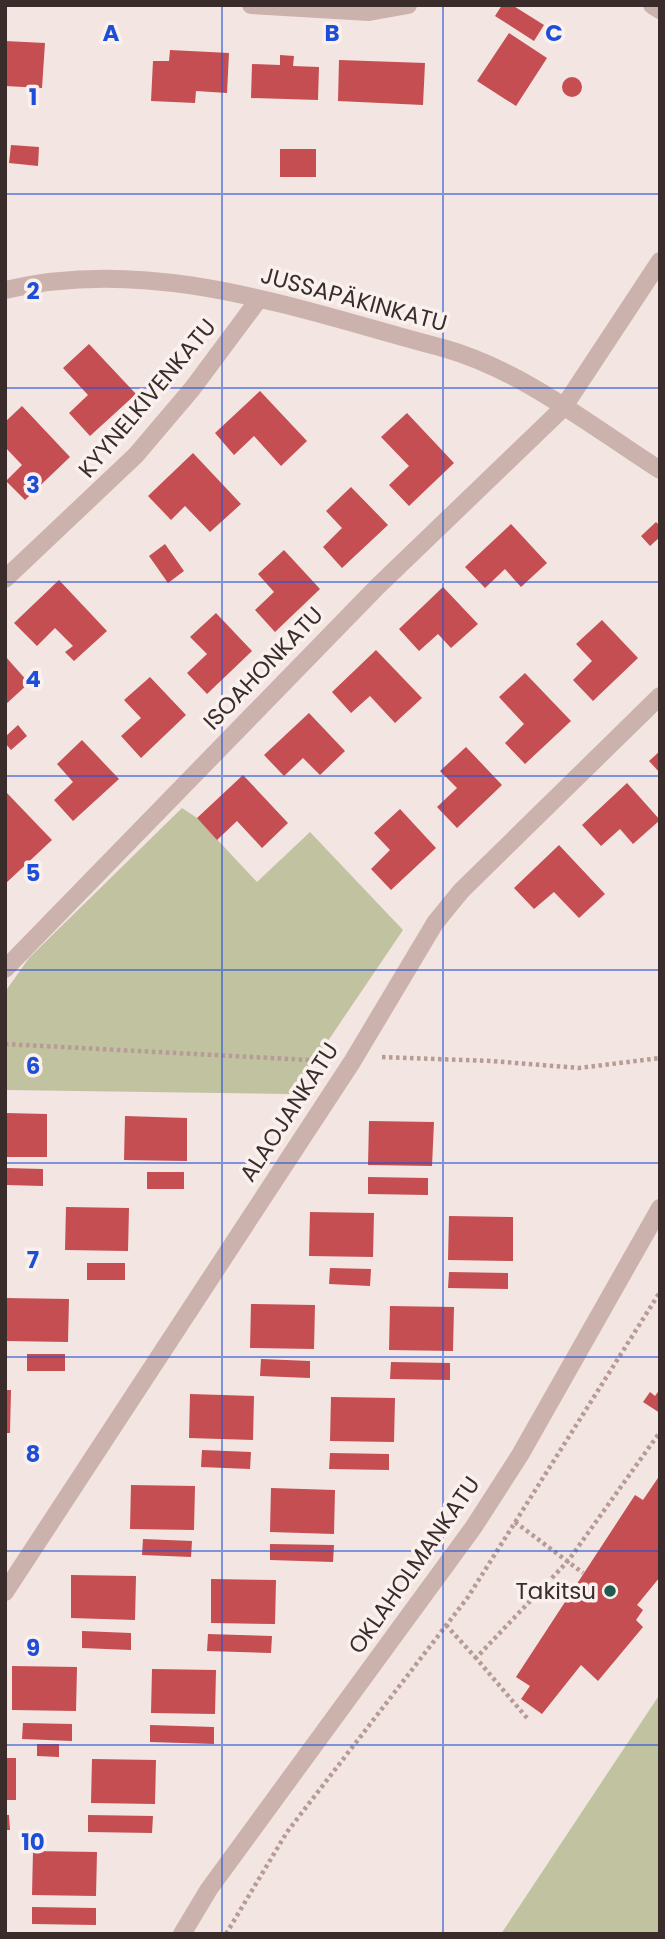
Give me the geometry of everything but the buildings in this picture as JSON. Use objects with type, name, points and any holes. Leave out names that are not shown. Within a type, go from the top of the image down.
[{"type":"street","points":[[251,5],[338,12],[391,10],[408,5]]},
{"type":"street","points":[[652,5],[660,10]]},
{"type":"street","name":"ISOAHONKATU","points":[[5,970],[377,586],[563,408],[660,261]]},
{"type":"street","name":"JUSSAPÄKINKATU","points":[[5,290],[55,282],[146,281],[215,287],[474,357],[503,370],[660,470]]},
{"type":"street","name":"KYYNELKIVENKATU","points":[[5,579],[136,455],[192,389],[259,299]]},
{"type":"street","name":"ALAOJANKATU","points":[[5,1592],[352,1062],[435,923],[461,891],[660,696]]},
{"type":"street","name":"OKLAHOLMANKATU","points":[[182,1934],[209,1889],[473,1528],[520,1455],[660,1208]]},
{"type":"path","points":[[226,1934],[287,1832],[468,1597],[660,1292]]},
{"type":"path","points":[[476,1658],[568,1561],[660,1432]]},
{"type":"path","points":[[515,1522],[583,1573]]},
{"type":"path","points":[[446,1625],[527,1718]]},
{"type":"green space","points":[[182,808],[197,818],[257,882],[310,832],[403,930],[292,1094],[5,1090],[5,992],[29,958]]},
{"type":"green space","points":[[660,1694],[660,1934],[501,1934]]},
{"type":"place","name":"Takitsu","points":[[610,1591]]}]
